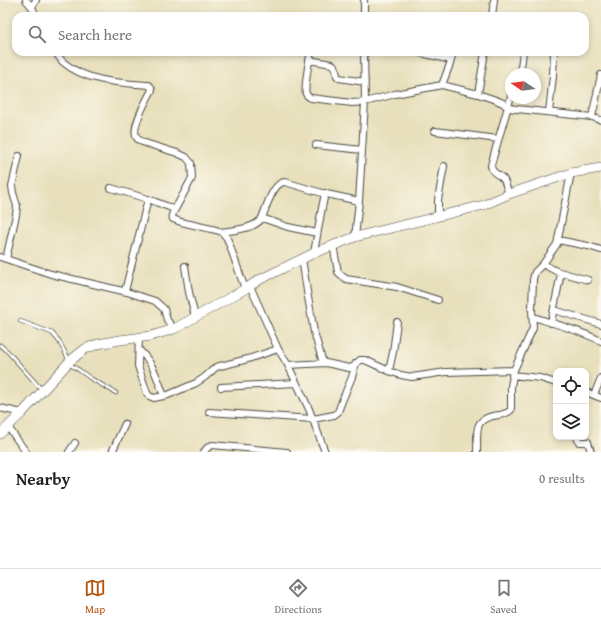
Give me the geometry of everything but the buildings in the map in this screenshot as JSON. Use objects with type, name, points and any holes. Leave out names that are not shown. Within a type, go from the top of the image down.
[{"type":"street","points":[[26,0],[34,12]]},
{"type":"street","points":[[32,7],[36,0]]},
{"type":"street","points":[[364,0],[364,12]]},
{"type":"street","points":[[492,12],[494,0]]},
{"type":"street","points":[[58,56],[63,62],[75,70],[94,78],[151,87],[152,90],[140,113],[136,127],[135,134],[137,139],[182,155],[191,163],[192,178],[174,209],[172,215],[173,219],[222,232],[249,227],[260,222],[273,192],[278,184],[282,182],[359,201]]},
{"type":"street","points":[[310,56],[306,93],[307,96],[311,98],[352,103],[365,102],[395,94],[442,85],[478,94],[503,103],[508,108],[592,117],[601,120]]},
{"type":"street","points":[[355,237],[359,201],[365,102],[364,56]]},
{"type":"street","points":[[434,56],[451,60]]},
{"type":"street","points":[[442,85],[452,56]]},
{"type":"street","points":[[478,94],[484,56]]},
{"type":"street","points":[[521,68],[522,56]]},
{"type":"street","points":[[550,112],[554,56]]},
{"type":"street","points":[[309,60],[334,65],[339,78],[365,82]]},
{"type":"street","points":[[592,117],[601,75]]},
{"type":"street","points":[[509,104],[493,157],[491,169],[504,180],[509,194]]},
{"type":"street","points":[[435,132],[498,139]]},
{"type":"street","points":[[316,145],[362,150]]},
{"type":"street","points":[[19,156],[12,186],[17,206],[16,214],[3,258],[50,274],[125,292],[155,301],[164,309],[167,320],[174,329]]},
{"type":"street","points":[[438,217],[438,200],[444,166]]},
{"type":"street","points":[[0,434],[22,413],[69,362],[85,349],[98,344],[151,336],[174,329],[259,280],[302,258],[355,237],[484,205],[509,194],[570,173],[601,168]]},
{"type":"street","points":[[477,452],[477,429],[482,419],[495,415],[506,414],[511,410],[511,386],[513,372],[533,328],[533,279],[535,272],[544,264],[557,244],[570,173]]},
{"type":"street","points":[[111,188],[148,199],[174,209]]},
{"type":"street","points":[[314,253],[325,193]]},
{"type":"street","points":[[125,292],[148,199]]},
{"type":"street","points":[[262,218],[288,227],[317,233]]},
{"type":"street","points":[[222,232],[227,238],[248,287],[296,382],[313,419],[325,452]]},
{"type":"street","points":[[558,240],[601,250]]},
{"type":"street","points":[[333,245],[338,272],[346,278],[397,287],[438,300]]},
{"type":"street","points":[[302,258],[314,332],[323,363]]},
{"type":"street","points":[[544,264],[561,273],[588,280]]},
{"type":"street","points":[[184,266],[195,317]]},
{"type":"street","points":[[552,323],[561,273]]},
{"type":"street","points":[[554,310],[601,324]]},
{"type":"street","points":[[533,317],[589,335],[601,341]]},
{"type":"street","points":[[389,371],[397,322]]},
{"type":"street","points":[[139,337],[138,366],[147,393],[149,396],[154,398],[164,396],[196,383],[216,367],[248,359],[278,349]]},
{"type":"street","points":[[139,350],[147,357],[152,366],[164,396]]},
{"type":"street","points":[[288,365],[326,363],[349,368],[353,367],[360,360],[364,360],[389,371],[412,377],[446,372],[513,372],[553,382]]},
{"type":"street","points":[[209,412],[313,419],[336,414],[352,377],[356,363]]},
{"type":"street","points":[[594,395],[601,378]]},
{"type":"street","points":[[220,387],[296,382]]},
{"type":"street","points":[[589,393],[601,398]]},
{"type":"street","points":[[0,408],[22,413]]},
{"type":"street","points":[[112,452],[125,424]]},
{"type":"street","points":[[8,427],[26,452]]},
{"type":"street","points":[[578,440],[579,442],[588,442],[591,452]]},
{"type":"street","points":[[69,452],[75,443]]},
{"type":"street","points":[[204,452],[212,445],[287,452]]},
{"type":"lane","points":[[20,321],[52,333],[69,362],[90,378],[116,393]]},
{"type":"lane","points":[[0,345],[42,390]]}]
